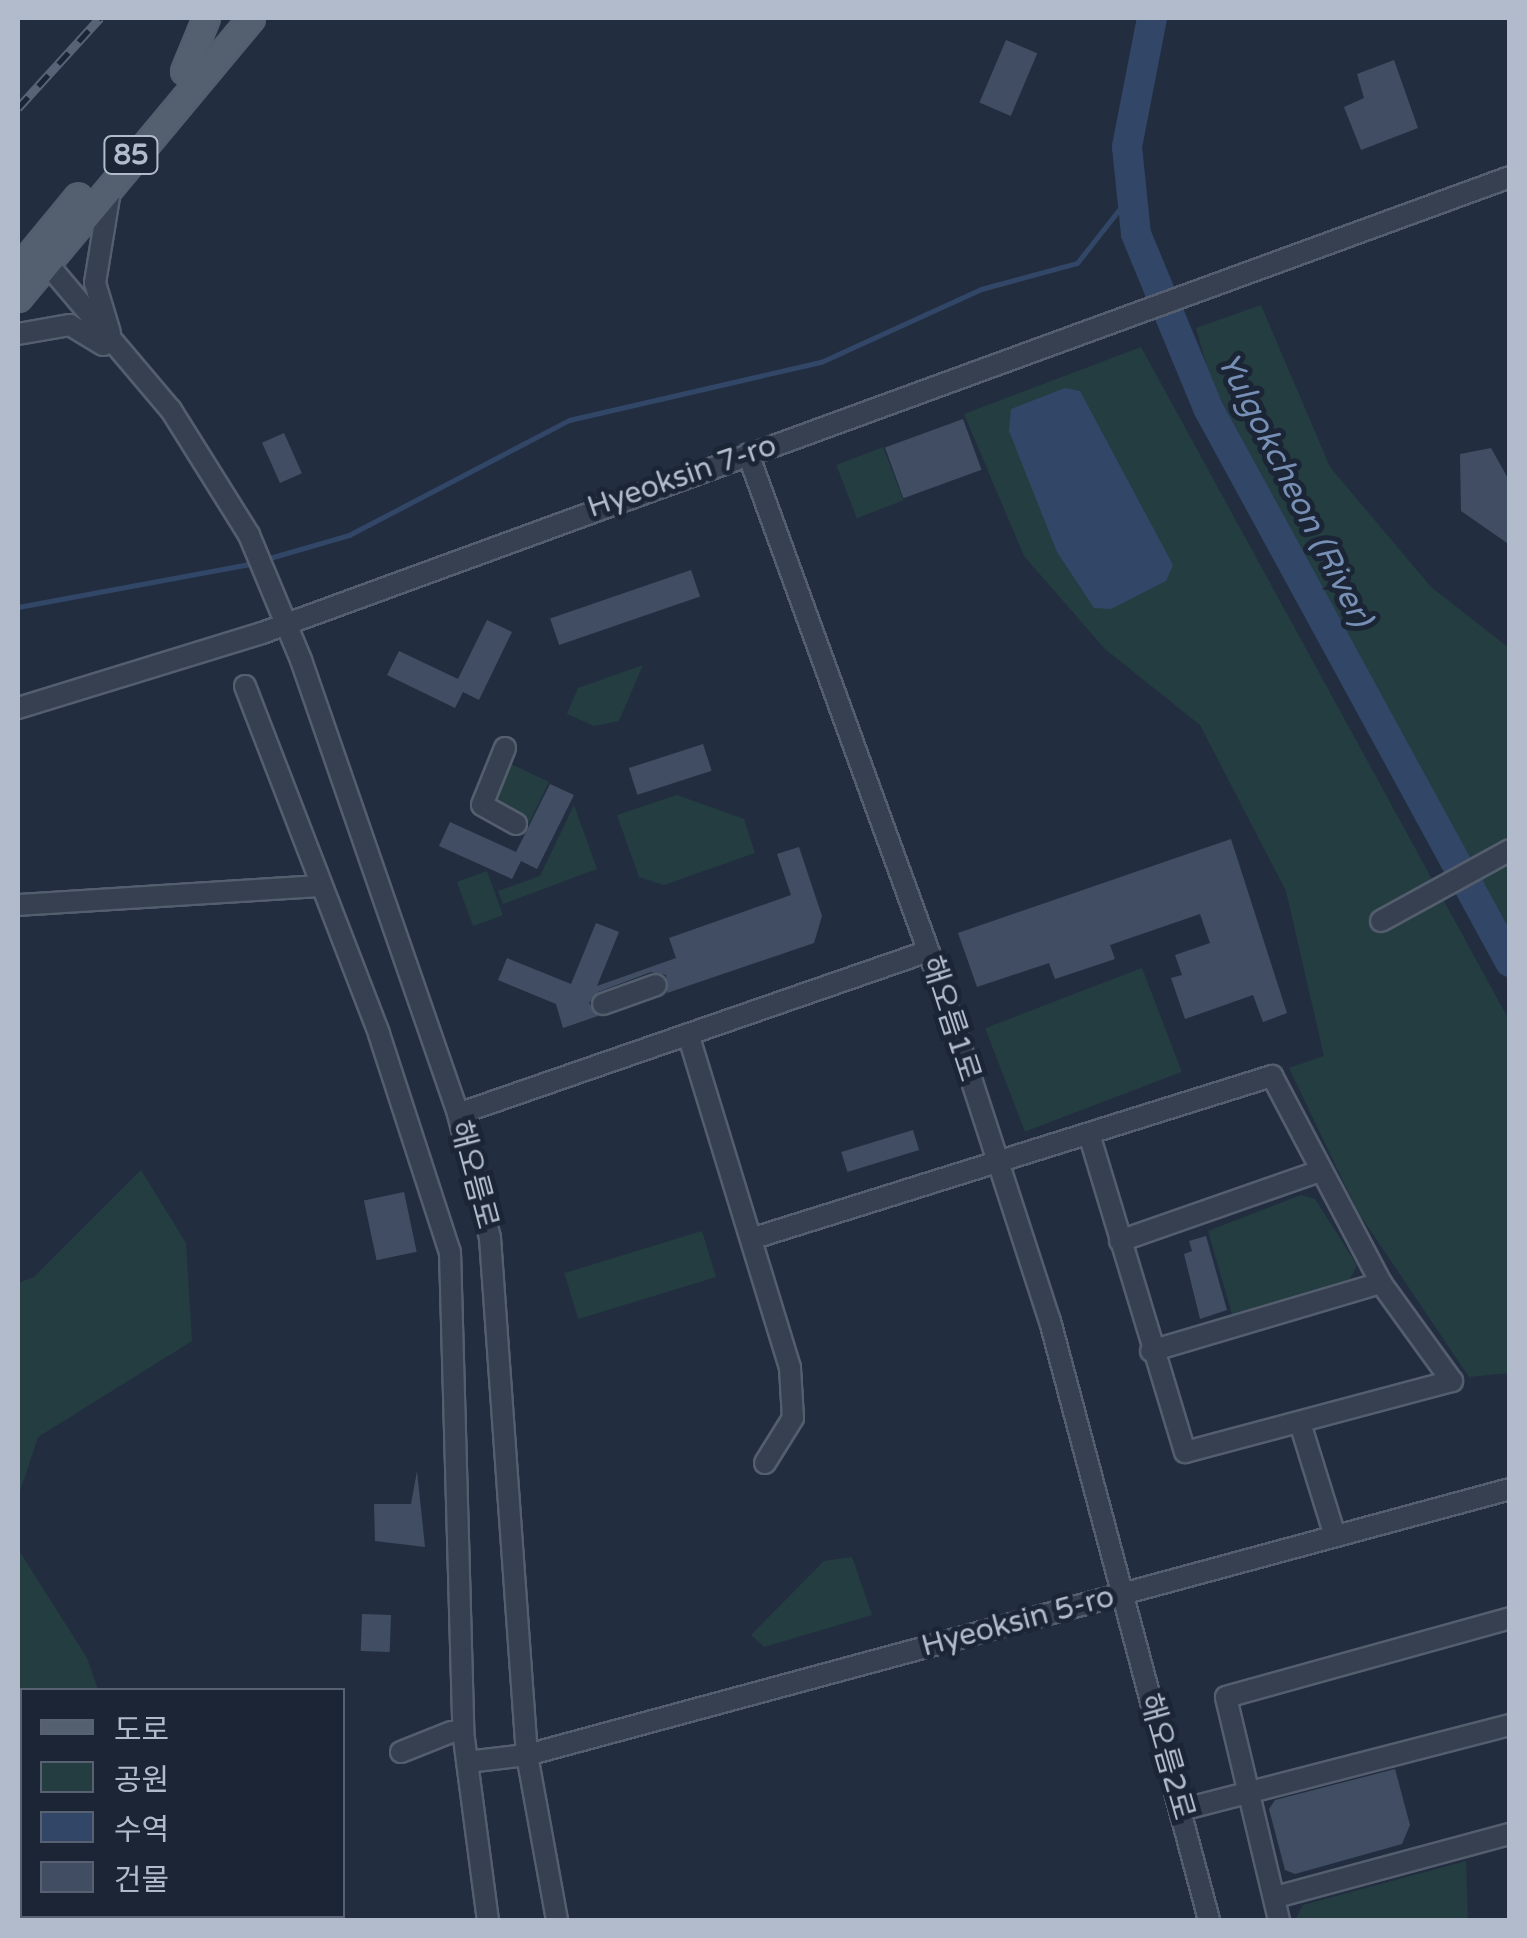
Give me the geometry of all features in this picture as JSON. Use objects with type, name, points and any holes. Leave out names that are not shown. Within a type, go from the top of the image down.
[{"type":"main road","points":[[190,74],[206,18]]},
{"type":"main road","name":"85","points":[[18,269],[40,255],[116,174],[230,18]]},
{"type":"main road","name":"85","points":[[18,298],[40,255],[190,74],[250,18]]},
{"type":"main road","points":[[190,74],[268,18]]},
{"type":"street","points":[[116,174],[100,225],[96,283],[121,358]]},
{"type":"street","name":"Hyeoksin 7-ro","points":[[18,708],[287,623],[1510,177]]},
{"type":"street","points":[[40,255],[121,358]]},
{"type":"street","points":[[18,334],[70,325],[121,358]]},
{"type":"street","name":"해오름로","points":[[121,358],[170,410],[248,536],[264,571],[287,623],[458,1114],[490,1238],[527,1754],[557,1920]]},
{"type":"street","name":"해오름1로","points":[[748,454],[928,951],[1050,1321],[1121,1594]]},
{"type":"street","points":[[245,686],[317,886],[378,1034],[450,1252],[467,1762],[488,1920]]},
{"type":"street","points":[[505,748],[482,805],[516,824]]},
{"type":"street","points":[[1381,921],[1510,850]]},
{"type":"street","points":[[18,905],[317,886]]},
{"type":"street","points":[[458,1114],[928,951]]},
{"type":"street","points":[[603,1004],[656,985]]},
{"type":"street","points":[[688,1034],[754,1238],[794,1402],[789,1434],[765,1463]]},
{"type":"street","points":[[754,1238],[1090,1137],[1261,1074],[1282,1088],[1320,1171],[1381,1283],[1452,1382],[1185,1452],[1090,1137]]},
{"type":"street","points":[[1120,1241],[1320,1171]]},
{"type":"street","points":[[1152,1352],[1381,1283]]},
{"type":"street","points":[[1300,1423],[1335,1536]]},
{"type":"street","name":"Hyeoksin 5-ro","points":[[467,1762],[527,1754],[1510,1489]]},
{"type":"street","name":"해오름2로","points":[[1121,1594],[1209,1920]]},
{"type":"street","points":[[1279,1920],[1226,1697],[1510,1618]]},
{"type":"street","points":[[1181,1810],[1510,1725]]},
{"type":"street","points":[[401,1752],[451,1732]]},
{"type":"street","points":[[1276,1897],[1510,1834]]},
{"type":"green space","points":[[1261,305],[1330,467],[1431,587],[1509,648],[1509,937],[1211,381],[1196,328]]},
{"type":"green space","points":[[1141,347],[1509,1020],[1509,1373],[1469,1377],[1358,1212],[1289,1068],[1324,1056],[1286,891],[1200,725],[1105,649],[1024,556],[964,414]]},
{"type":"green space","points":[[883,447],[903,500],[857,518],[836,465]]},
{"type":"green space","points":[[643,665],[619,721],[594,726],[567,714],[578,688]]},
{"type":"green space","points":[[507,762],[549,782],[528,825],[493,808],[490,796]]},
{"type":"green space","points":[[677,795],[744,819],[755,853],[664,885],[639,877],[617,815]]},
{"type":"green space","points":[[574,805],[597,869],[503,904],[498,891],[540,876]]},
{"type":"green space","points":[[487,871],[503,915],[473,926],[457,882]]},
{"type":"green space","points":[[1142,968],[1182,1072],[1025,1132],[985,1028]]},
{"type":"green space","points":[[141,1170],[186,1243],[192,1341],[38,1437],[18,1497],[18,1283],[34,1277]]},
{"type":"green space","points":[[1301,1195],[1315,1199],[1357,1265],[1350,1279],[1232,1314],[1208,1231]]},
{"type":"green space","points":[[702,1231],[716,1277],[578,1319],[564,1273]]},
{"type":"green space","points":[[18,1549],[87,1658],[97,1688],[20,1688],[20,1918],[134,1920],[18,1920]]},
{"type":"green space","points":[[852,1557],[872,1615],[764,1647],[751,1635],[824,1561]]},
{"type":"green space","points":[[1466,1861],[1468,1920],[1295,1920],[1303,1905]]},
{"type":"water","points":[[1065,388],[1080,391],[1173,565],[1166,581],[1111,609],[1094,608],[1057,552],[1009,431],[1011,409]]},
{"type":"building","points":[[1006,40],[1037,53],[1011,116],[979,103]]},
{"type":"building","points":[[1394,60],[1418,128],[1361,150],[1344,107],[1364,98],[1357,74]]},
{"type":"building","points":[[963,419],[981,470],[903,498],[885,447]]},
{"type":"building","points":[[284,433],[302,473],[280,483],[262,443]]},
{"type":"building","points":[[1491,448],[1510,482],[1510,545],[1461,511],[1460,454]]},
{"type":"building","points":[[691,570],[700,596],[559,645],[550,619]]},
{"type":"building","points":[[487,620],[512,632],[479,700],[463,692],[455,708],[387,675],[399,651],[458,679]]},
{"type":"building","points":[[703,744],[712,771],[637,795],[629,768]]},
{"type":"building","points":[[550,784],[574,795],[537,869],[521,861],[512,879],[439,846],[450,822],[516,852]]},
{"type":"building","points":[[1231,839],[1287,1013],[1263,1022],[1253,995],[1185,1019],[1171,978],[1182,975],[1175,955],[1210,943],[1200,914],[1110,945],[1115,959],[1055,979],[1049,963],[977,987],[958,933]]},
{"type":"building","points":[[799,847],[822,916],[814,943],[667,993],[666,975],[651,972],[598,992],[589,1003],[598,1016],[563,1028],[556,1004],[498,980],[507,958],[571,984],[596,923],[619,932],[597,986],[676,958],[669,938],[791,895],[777,854]]},
{"type":"building","points":[[913,1130],[919,1150],[847,1172],[841,1152]]},
{"type":"building","points":[[404,1192],[417,1252],[377,1260],[364,1201]]},
{"type":"building","points":[[1206,1236],[1227,1310],[1200,1319],[1184,1254],[1192,1251],[1189,1241]]},
{"type":"building","points":[[417,1471],[425,1547],[375,1541],[374,1504],[411,1504]]},
{"type":"building","points":[[362,1614],[391,1615],[390,1652],[361,1651]]},
{"type":"building","points":[[1395,1769],[1410,1825],[1402,1844],[1295,1874],[1285,1870],[1269,1809],[1275,1800]]},
{"type":"waterway","name":"Yulgokcheon (River)","points":[[1152,18],[1127,147],[1136,234],[1208,408],[1510,962]]},
{"type":"waterway","points":[[266,559],[349,535],[569,420],[821,362],[981,289],[1077,263],[1129,197]]},
{"type":"waterway","points":[[18,607],[255,563]]},
{"type":"railway","points":[[18,108],[100,18]]}]
